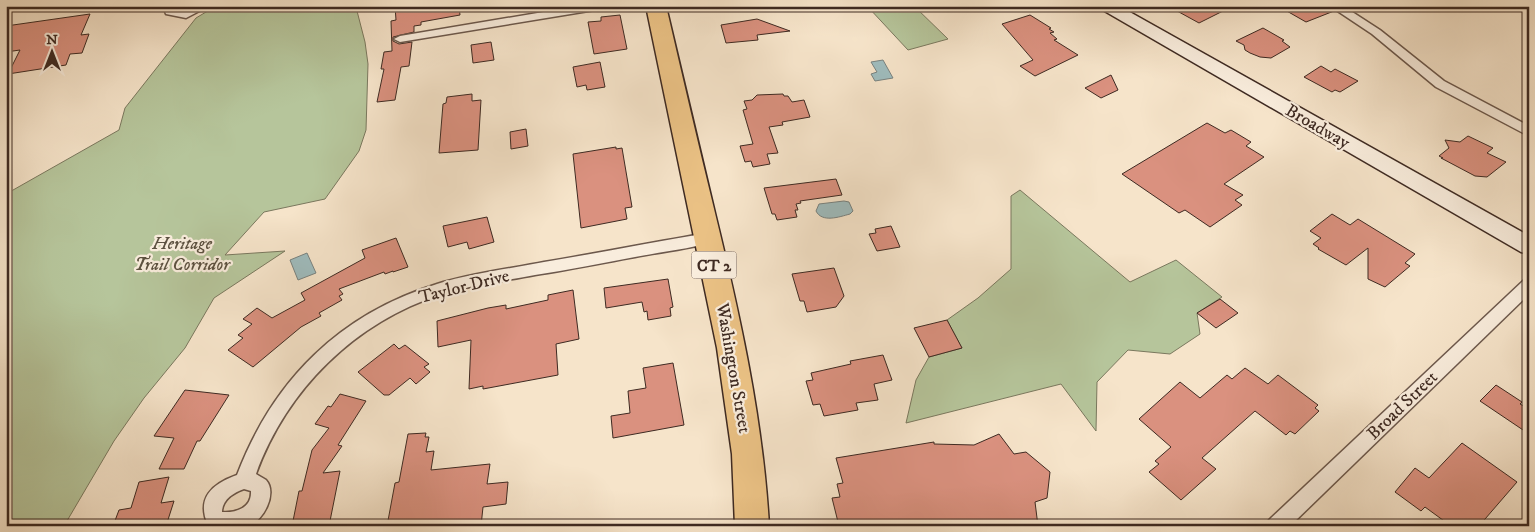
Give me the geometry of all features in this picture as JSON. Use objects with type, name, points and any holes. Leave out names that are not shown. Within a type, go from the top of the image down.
[{"type":"highway","name":"Washington Street","points":[[656,6],[726,318],[745,424],[751,482],[752,526]]},
{"type":"main road","name":"Broadway","points":[[1115,8],[1529,246]]},
{"type":"street","points":[[168,6],[170,12],[186,15],[204,6]]},
{"type":"street","points":[[400,40],[600,6]]},
{"type":"street","points":[[1335,6],[1376,32],[1440,84],[1529,132]]},
{"type":"street","name":"Taylor Drive","points":[[244,481],[255,450],[289,393],[319,360],[340,342],[381,314],[417,297],[459,284],[708,238]]},
{"type":"street","name":"Broad Street","points":[[1276,526],[1529,284]]},
{"type":"green space","name":"Heritage Trail Corridor","points":[[216,6],[375,6],[357,11],[365,42],[368,64],[366,130],[359,151],[325,199],[264,212],[225,255],[285,251],[214,298],[185,348],[144,398],[114,441],[64,526],[6,526],[6,194],[119,130],[125,108],[196,18]]},
{"type":"green space","points":[[914,6],[948,39],[908,50],[868,7]]},
{"type":"green space","points":[[1020,190],[1130,282],[1176,260],[1222,297],[1197,313],[1200,334],[1170,354],[1128,350],[1097,382],[1096,431],[1061,384],[906,423],[916,380],[929,357],[962,348],[947,320],[978,298],[1011,269],[1011,196]]},
{"type":"water","points":[[883,60],[893,78],[875,81],[871,74],[877,72],[871,62]]},
{"type":"water","points":[[849,202],[853,211],[850,214],[836,218],[826,218],[819,215],[816,211],[819,204]]},
{"type":"water","points":[[307,253],[316,273],[298,280],[290,260]]},
{"type":"building","points":[[395,6],[459,6],[460,15],[421,22],[421,25],[414,26],[414,32],[393,37],[393,41],[399,44],[412,42],[409,66],[401,67],[395,100],[377,102],[384,69],[381,69],[384,52],[392,51],[391,21],[396,20]]},
{"type":"building","points":[[1168,6],[1233,6],[1199,23]]},
{"type":"building","points":[[1278,6],[1328,6],[1334,11],[1306,22]]},
{"type":"building","points":[[90,14],[81,35],[89,34],[82,53],[70,54],[66,65],[8,74],[20,50],[6,52],[6,26]]},
{"type":"building","points":[[620,15],[627,49],[594,54],[588,22],[601,21],[601,17]]},
{"type":"building","points":[[1030,15],[1051,28],[1049,29],[1054,32],[1050,33],[1057,39],[1054,40],[1078,55],[1035,76],[1020,66],[1033,60],[1002,24]]},
{"type":"building","points":[[757,19],[790,31],[757,35],[758,40],[726,43],[721,25]]},
{"type":"building","points":[[1263,28],[1284,40],[1282,41],[1290,47],[1271,58],[1260,57],[1245,50],[1244,45],[1236,41]]},
{"type":"building","points":[[491,42],[494,60],[473,63],[471,45]]},
{"type":"building","points":[[600,62],[605,87],[587,90],[586,85],[577,87],[573,67]]},
{"type":"building","points":[[1321,66],[1331,72],[1335,69],[1358,81],[1340,92],[1335,90],[1332,92],[1304,77]]},
{"type":"building","points":[[1111,75],[1118,90],[1101,98],[1085,88]]},
{"type":"building","points":[[472,94],[472,101],[481,100],[478,150],[439,153],[443,104],[446,103],[447,97]]},
{"type":"building","points":[[783,94],[788,96],[792,102],[804,100],[810,117],[782,122],[783,125],[769,127],[778,153],[767,154],[770,164],[753,167],[751,161],[745,162],[740,146],[753,144],[743,110],[747,109],[744,101],[752,100],[757,95]]},
{"type":"building","points":[[1207,123],[1225,133],[1231,130],[1251,142],[1246,146],[1264,157],[1224,184],[1243,195],[1235,200],[1242,205],[1210,227],[1185,210],[1179,213],[1122,174]]},
{"type":"building","points":[[526,129],[528,146],[511,149],[510,132]]},
{"type":"building","points":[[1468,136],[1493,148],[1487,153],[1506,162],[1487,177],[1475,176],[1439,156],[1449,148],[1445,140],[1460,142]]},
{"type":"building","points":[[616,147],[616,149],[622,148],[632,207],[625,208],[627,219],[581,228],[573,154]]},
{"type":"building","points":[[836,179],[842,195],[800,201],[801,203],[796,204],[798,210],[795,210],[797,217],[777,220],[775,214],[772,214],[764,188]]},
{"type":"building","points":[[1332,214],[1350,225],[1358,219],[1415,254],[1405,263],[1410,266],[1385,287],[1368,279],[1368,248],[1346,265],[1318,249],[1313,244],[1321,238],[1310,231]]},
{"type":"building","points":[[487,217],[494,242],[469,249],[467,242],[448,247],[443,226]]},
{"type":"building","points":[[891,226],[900,247],[877,251],[869,234],[876,233],[875,229]]},
{"type":"building","points":[[396,238],[408,267],[385,274],[384,272],[339,289],[343,294],[339,296],[342,300],[319,313],[321,316],[301,327],[253,367],[228,350],[243,338],[238,335],[252,324],[243,319],[257,308],[272,318],[305,300],[301,293],[365,258],[362,250]]},
{"type":"building","points":[[834,268],[844,296],[836,307],[807,312],[804,301],[800,301],[792,274]]},
{"type":"building","points":[[668,279],[673,307],[670,308],[671,316],[648,320],[647,311],[644,312],[642,302],[606,308],[604,288]]},
{"type":"building","points":[[573,290],[579,339],[556,344],[558,375],[483,389],[483,386],[469,389],[471,340],[438,347],[437,321],[488,308],[506,305],[506,309],[548,300],[548,295]]},
{"type":"building","points":[[1220,299],[1238,313],[1216,328],[1197,313]]},
{"type":"building","points":[[947,320],[962,348],[929,357],[914,328]]},
{"type":"building","points":[[394,344],[399,349],[405,345],[429,364],[424,367],[430,372],[416,384],[410,378],[389,395],[384,395],[358,372]]},
{"type":"building","points":[[883,355],[892,380],[874,384],[878,400],[856,403],[858,410],[824,416],[820,404],[813,405],[806,381],[813,380],[811,373],[851,364],[850,361]]},
{"type":"building","points":[[673,363],[684,425],[613,438],[611,416],[630,413],[628,391],[646,388],[643,368]]},
{"type":"building","points":[[1245,368],[1268,384],[1278,375],[1318,405],[1315,408],[1319,411],[1295,434],[1290,431],[1286,435],[1255,411],[1202,458],[1216,469],[1181,500],[1149,472],[1159,464],[1155,461],[1171,447],[1139,419],[1180,382],[1200,398],[1227,375],[1232,379]]},
{"type":"building","points":[[1496,385],[1522,402],[1520,404],[1529,409],[1529,434],[1480,401]]},
{"type":"building","points":[[185,390],[229,395],[200,441],[197,441],[184,469],[159,469],[174,438],[154,436]]},
{"type":"building","points":[[340,394],[366,401],[338,445],[342,446],[323,473],[340,471],[329,526],[292,526],[299,491],[302,491],[312,450],[329,428],[315,424],[328,406],[331,407]]},
{"type":"building","points":[[426,433],[425,437],[429,437],[426,452],[434,451],[431,470],[490,464],[487,484],[508,482],[506,504],[483,507],[481,526],[387,526],[395,483],[399,482],[408,434]]},
{"type":"building","points":[[999,434],[1014,454],[1026,452],[1050,472],[1047,498],[1035,502],[1038,526],[839,526],[832,498],[840,497],[837,484],[843,483],[836,458],[934,442],[934,444],[974,445]]},
{"type":"building","points":[[1462,443],[1517,482],[1479,526],[1451,526],[1425,507],[1421,511],[1395,492],[1415,468],[1429,478]]},
{"type":"building","points":[[169,477],[161,503],[174,501],[166,526],[113,526],[119,510],[131,508],[139,482]]}]
